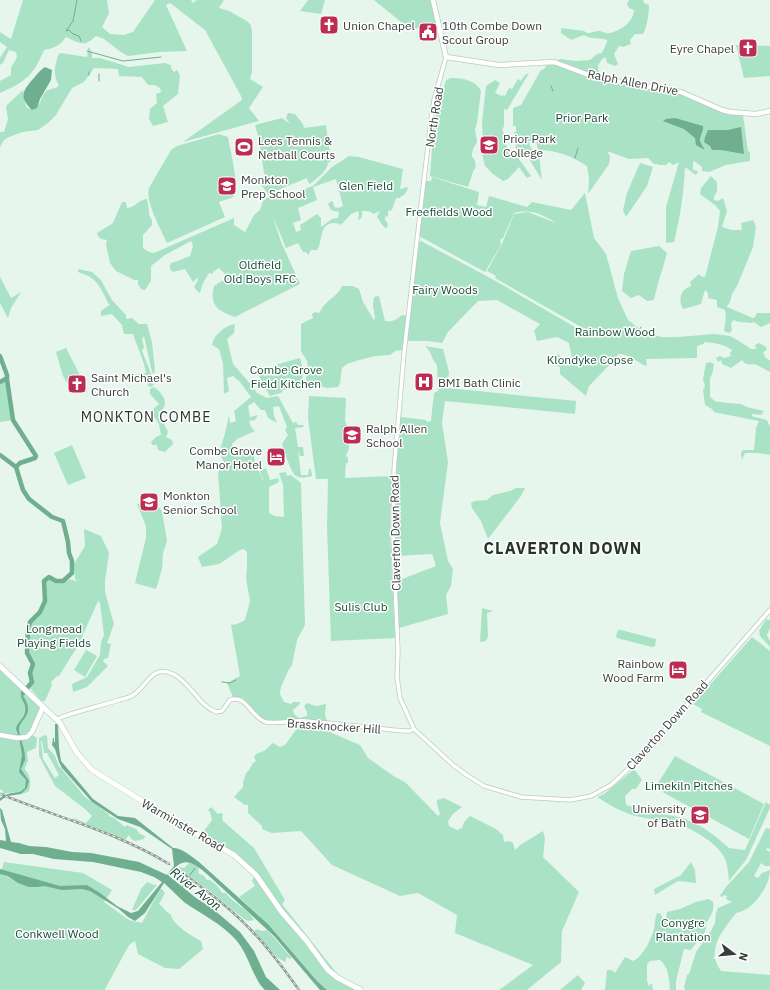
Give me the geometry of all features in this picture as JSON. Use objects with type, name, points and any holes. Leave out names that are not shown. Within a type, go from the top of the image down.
[{"type":"highway","name":"Warminster Road","points":[[0,666],[59,720],[77,753],[92,770],[186,828],[228,851],[240,860],[256,875],[281,911],[306,940],[328,970],[338,978],[361,990]]},
{"type":"main road","name":"North Road","points":[[433,0],[446,57]]},
{"type":"main road","name":"Ralph Allen Drive","points":[[446,57],[499,66],[554,62],[598,78],[681,92],[730,112],[756,114],[770,111]]},
{"type":"main road","points":[[0,735],[21,739],[29,736],[43,706]]},
{"type":"street","name":"North Road","points":[[418,236],[431,120],[446,57]]},
{"type":"street","name":"Claverton Down Road","points":[[418,236],[398,418],[394,471],[393,531],[398,690],[402,704],[414,729],[453,765],[484,786],[521,797],[570,800],[591,796],[611,785],[647,750],[770,610]]},
{"type":"street","name":"Brassknocker Hill","points":[[59,720],[132,696],[152,675],[162,672],[171,673],[180,678],[207,707],[216,712],[222,711],[230,700],[236,699],[242,700],[254,714],[266,722],[306,721],[404,731],[414,729]]},
{"type":"green space","points":[[23,0],[107,0],[109,13],[102,27],[110,34],[124,35],[133,32],[155,0],[191,0],[193,3],[197,0],[224,0],[219,8],[229,11],[247,21],[252,30],[252,72],[250,79],[263,87],[249,108],[259,121],[183,142],[242,100],[205,30],[170,3],[166,5],[187,51],[159,52],[128,56],[104,39],[96,36],[92,40],[84,43],[66,37],[56,46],[44,50],[36,66],[27,77],[16,85],[0,93],[0,81],[11,75],[11,68],[17,57],[16,52],[9,50],[3,63],[0,65],[0,58],[7,47],[0,42],[0,32],[11,39]]},
{"type":"green space","points":[[308,0],[325,0],[321,14],[300,11]]},
{"type":"green space","points":[[374,0],[431,0],[438,35],[429,22],[412,31]]},
{"type":"green space","points":[[629,0],[643,0],[644,3],[649,5],[648,20],[643,34],[635,34],[630,40],[631,44],[623,47],[619,46],[614,54],[618,64],[615,66],[607,63],[606,58],[603,58],[598,65],[599,73],[595,76],[559,62],[558,60],[561,59],[576,61],[590,60],[597,54],[602,53],[607,42],[605,39],[587,37],[584,35],[571,40],[561,33],[561,28],[584,31],[587,33],[598,31],[607,33],[614,32],[623,28],[632,18],[634,10],[629,8],[627,4]]},
{"type":"green space","points":[[736,45],[770,46],[770,76],[744,78]]},
{"type":"green space","points":[[89,47],[92,53],[92,58],[100,58],[129,67],[165,63],[171,65],[174,72],[177,70],[180,75],[178,94],[163,106],[168,122],[153,126],[149,119],[150,109],[157,103],[156,94],[161,92],[160,88],[155,85],[148,85],[142,77],[119,76],[118,69],[94,68],[84,82],[72,88],[56,115],[48,123],[38,130],[23,132],[9,137],[4,140],[0,147],[0,132],[4,132],[8,119],[7,105],[23,90],[26,107],[30,109],[40,103],[45,92],[56,88],[59,85],[55,77],[55,67],[58,55],[60,53],[87,57]]},
{"type":"green space","name":"Prior Park","points":[[552,63],[582,74],[582,76],[684,94],[726,113],[743,115],[748,151],[750,152],[750,161],[726,165],[709,172],[702,171],[702,167],[694,161],[693,170],[698,171],[696,175],[685,167],[684,186],[674,242],[666,243],[666,207],[679,162],[673,165],[669,162],[666,165],[659,165],[654,164],[648,158],[629,159],[607,151],[610,156],[609,164],[588,194],[589,178],[587,166],[564,154],[538,150],[536,140],[541,138],[538,135],[531,141],[528,141],[531,148],[539,154],[542,180],[524,151],[516,149],[514,132],[516,132],[516,126],[513,126],[513,108],[521,105],[541,70],[548,64]]},
{"type":"green space","points":[[529,73],[507,110],[504,109],[504,126],[502,130],[507,148],[509,148],[513,154],[517,156],[531,176],[527,178],[519,167],[508,179],[503,181],[485,166],[482,153],[482,122],[486,86],[495,80],[500,83],[495,93],[505,96],[509,88],[512,89],[518,79],[521,81],[525,75]]},
{"type":"green space","points":[[451,78],[460,78],[472,82],[479,87],[481,91],[475,129],[477,142],[472,154],[475,169],[468,187],[430,176],[434,122],[446,80]]},
{"type":"green space","points":[[288,113],[295,114],[303,124],[304,128],[326,125],[331,161],[327,164],[328,165],[323,173],[310,184],[307,178],[273,192],[269,190],[274,195],[274,200],[313,186],[332,167],[349,156],[359,157],[403,169],[400,189],[408,187],[408,189],[400,198],[396,198],[392,210],[388,211],[388,216],[385,217],[388,224],[387,228],[384,227],[377,217],[380,211],[373,214],[371,212],[362,211],[362,217],[359,220],[358,211],[351,214],[341,225],[335,223],[326,226],[323,230],[319,247],[317,250],[311,250],[308,255],[306,252],[303,252],[298,243],[286,248],[273,217],[281,242],[300,284],[235,317],[220,310],[214,303],[214,286],[228,277],[219,268],[213,272],[213,274],[209,273],[203,283],[200,293],[194,287],[198,280],[197,278],[193,282],[185,269],[173,272],[170,269],[171,263],[190,256],[193,246],[191,241],[165,255],[151,266],[151,281],[145,290],[141,289],[138,284],[138,280],[134,280],[116,271],[110,263],[106,245],[107,240],[101,239],[97,233],[113,223],[122,202],[126,202],[127,208],[130,208],[142,200],[147,199],[152,225],[143,235],[143,248],[149,252],[154,253],[234,218],[234,225],[245,232],[254,215],[260,210],[263,201],[269,196],[263,187],[257,183],[259,180],[266,186],[259,140],[255,125],[282,118],[290,124],[286,118]],"holes":[[[336,179],[343,206],[338,208],[334,207],[333,202],[331,201],[328,204],[331,210],[339,212],[338,218],[332,219],[321,227],[321,218],[317,214],[300,225],[301,230],[296,232],[293,223],[301,220],[298,208],[317,200],[313,187]]]},
{"type":"green space","points":[[219,134],[228,137],[236,185],[236,192],[234,196],[219,202],[225,217],[167,243],[151,208],[148,194],[149,188],[171,150],[177,146]]},
{"type":"green space","name":"Lees Tennis & Netball Courts","points":[[249,139],[251,154],[240,155],[238,140]]},
{"type":"green space","points":[[640,163],[653,167],[647,186],[626,217],[623,210],[627,193]]},
{"type":"green space","points":[[711,176],[717,182],[717,192],[714,196],[714,200],[718,201],[723,198],[727,211],[722,227],[732,230],[742,230],[741,223],[753,220],[756,226],[753,247],[737,286],[732,294],[730,302],[726,308],[727,307],[753,318],[757,313],[770,313],[770,323],[761,327],[754,322],[738,322],[734,320],[731,323],[732,331],[729,333],[724,331],[726,317],[725,310],[717,307],[717,300],[708,298],[708,293],[705,290],[701,304],[683,309],[681,305],[680,298],[682,292],[691,286],[690,282],[699,274],[705,277],[718,227],[720,211],[715,205],[700,194],[701,188]]},
{"type":"green space","points":[[432,177],[479,192],[477,205],[486,207],[489,196],[527,207],[532,202],[571,210],[585,193],[594,238],[606,254],[618,298],[628,320],[642,331],[661,337],[715,334],[730,336],[751,349],[756,349],[755,345],[759,343],[766,347],[767,350],[763,352],[765,357],[770,361],[770,372],[755,364],[746,364],[742,360],[731,368],[722,364],[721,360],[718,362],[716,358],[720,356],[724,358],[731,356],[730,353],[732,350],[722,345],[705,342],[697,346],[697,358],[646,359],[647,365],[645,366],[629,356],[618,354],[617,357],[589,386],[586,396],[560,374],[560,367],[554,365],[553,357],[558,354],[565,361],[572,358],[569,343],[557,337],[537,341],[534,331],[540,324],[497,300],[478,301],[448,332],[442,343],[407,341],[418,247],[419,242],[421,241],[494,280],[587,334],[590,332],[495,278],[496,276],[487,271],[502,244],[514,214],[528,212],[514,213],[503,238],[500,240],[501,245],[485,272],[419,236],[426,181],[431,181]],"holes":[[[528,212],[546,217],[556,223]]]},
{"type":"green space","points":[[659,246],[667,253],[654,300],[647,301],[639,295],[631,298],[622,291],[624,274],[631,251]]},
{"type":"green space","points":[[78,269],[92,272],[101,280],[112,300],[126,315],[126,319],[132,318],[139,324],[147,324],[152,342],[154,374],[152,372],[144,336],[142,339],[144,347],[142,351],[152,376],[156,378],[156,381],[152,387],[148,386],[146,380],[129,379],[125,376],[146,373],[133,334],[124,334],[122,325],[112,314],[101,316],[101,311],[110,306],[98,284],[85,274],[78,272]]},
{"type":"green space","points":[[0,277],[11,298],[21,292],[11,308],[8,318],[0,303]]},
{"type":"green space","points":[[342,286],[353,286],[359,289],[363,302],[374,320],[374,297],[379,296],[385,321],[394,320],[402,315],[407,316],[402,350],[395,351],[390,355],[375,356],[347,364],[342,368],[338,387],[328,388],[307,384],[307,361],[301,351],[301,324],[313,318],[312,314],[315,312],[319,313],[324,305],[338,292]]},
{"type":"green space","points":[[235,324],[234,333],[227,339],[233,364],[257,393],[267,398],[278,396],[293,423],[296,422],[298,425],[303,425],[304,427],[295,428],[298,447],[303,447],[304,456],[300,456],[298,450],[301,475],[308,475],[309,469],[311,469],[312,476],[304,478],[298,477],[292,470],[282,444],[288,435],[285,430],[287,427],[279,406],[273,407],[274,416],[277,423],[268,418],[265,410],[261,410],[254,402],[248,406],[250,417],[258,415],[255,420],[249,421],[251,427],[255,431],[237,439],[232,444],[232,448],[236,450],[249,449],[253,453],[255,467],[264,482],[260,471],[266,468],[270,480],[278,478],[279,482],[269,487],[269,513],[275,516],[284,517],[283,485],[279,473],[286,472],[287,476],[291,475],[301,483],[305,625],[297,640],[292,665],[281,687],[280,694],[284,702],[291,704],[293,702],[300,702],[299,705],[293,710],[294,714],[299,718],[307,716],[304,706],[307,703],[316,706],[326,704],[325,714],[327,722],[267,720],[260,718],[243,698],[233,697],[227,683],[240,676],[231,625],[245,620],[250,601],[246,579],[247,552],[244,549],[240,550],[219,564],[202,567],[198,557],[217,544],[222,528],[218,473],[224,462],[221,456],[221,450],[229,414],[230,423],[236,421],[234,411],[251,397],[240,382],[233,376],[227,378],[229,391],[224,394],[223,364],[219,349],[212,345],[215,337],[220,331]]},
{"type":"green space","points":[[425,346],[443,349],[449,372],[447,388],[576,401],[575,414],[445,401],[442,423],[448,462],[440,523],[448,561],[453,569],[451,586],[446,595],[448,614],[399,628],[397,581],[436,566],[432,554],[396,556],[395,488],[400,419],[401,417],[426,420],[427,422],[431,421],[434,393],[438,391],[437,365]]},
{"type":"green space","points":[[66,348],[83,381],[81,385],[87,391],[86,392],[74,394],[63,376],[56,352]]},
{"type":"green space","name":"Combe Grove Field Kitchen","points":[[300,358],[303,383],[294,389],[283,390],[281,393],[270,396],[256,371],[274,370],[275,365]]},
{"type":"green space","points":[[710,362],[714,364],[710,379],[710,397],[715,401],[741,404],[764,411],[761,415],[753,414],[751,416],[767,420],[770,427],[770,455],[745,453],[742,460],[741,453],[743,450],[754,450],[756,428],[759,421],[714,412],[705,405],[703,390],[705,386],[703,379],[706,363]]},
{"type":"green space","points":[[7,379],[13,420],[0,422],[0,384]]},
{"type":"green space","points":[[154,387],[160,392],[165,402],[162,410],[158,412],[168,432],[166,437],[172,440],[173,444],[165,452],[158,450],[157,445],[152,445],[151,442],[156,437],[161,435],[159,424],[152,413],[152,410],[159,404],[150,394],[150,389]]},
{"type":"green space","name":"Sulis Club","points":[[309,396],[346,398],[345,421],[347,426],[349,449],[346,455],[348,458],[348,463],[346,463],[345,478],[392,476],[390,533],[395,638],[331,641],[327,527],[328,479],[316,479],[308,418]]},
{"type":"green space","points":[[72,445],[86,478],[68,485],[54,453]]},
{"type":"green space","points":[[516,488],[525,488],[521,496],[488,539],[481,521],[472,508],[471,503],[475,501],[487,500],[493,495]]},
{"type":"green space","points":[[152,501],[162,511],[167,541],[163,553],[162,569],[156,589],[135,583],[146,538],[146,526],[137,504]]},
{"type":"green space","name":"Longmead Playing Fields","points":[[84,529],[101,536],[109,553],[105,592],[114,624],[107,643],[111,644],[108,658],[104,659],[103,661],[108,666],[87,687],[73,692],[72,684],[87,677],[100,655],[101,642],[104,635],[100,603],[98,601],[79,644],[59,676],[51,682],[52,685],[45,701],[41,701],[30,688],[34,681],[32,673],[35,662],[27,652],[29,623],[44,607],[46,598],[45,586],[47,580],[52,579],[54,582],[63,583],[68,580],[78,582],[75,579],[74,564],[85,546]]},
{"type":"green space","points":[[482,608],[493,611],[487,613],[488,636],[486,641],[480,642]]},
{"type":"green space","points":[[766,619],[770,620],[770,628],[767,635],[769,640],[770,639],[770,647],[760,636],[759,631]]},
{"type":"green space","points":[[618,630],[656,639],[655,646],[652,647],[617,638],[616,636]]},
{"type":"green space","points":[[752,637],[770,651],[770,746],[701,712],[702,709],[693,704]]},
{"type":"green space","points":[[86,650],[97,656],[85,677],[74,670]]},
{"type":"green space","points":[[0,668],[39,705],[39,709],[30,732],[24,737],[0,733]]},
{"type":"green space","points":[[301,723],[327,725],[328,730],[332,733],[360,745],[368,758],[395,777],[405,782],[438,816],[440,814],[437,800],[444,798],[462,807],[453,814],[448,821],[449,826],[457,830],[462,828],[464,822],[470,816],[496,829],[503,835],[504,842],[510,841],[513,843],[515,850],[520,845],[543,831],[545,839],[543,857],[579,892],[562,931],[561,962],[527,990],[499,990],[533,965],[455,933],[457,915],[418,893],[400,896],[332,865],[301,831],[272,833],[262,829],[262,826],[248,813],[248,805],[245,805],[234,797],[243,787],[246,773],[256,761],[254,757],[256,754],[264,751],[273,743],[280,747],[285,745]]},
{"type":"green space","points":[[32,735],[37,738],[36,748],[27,752],[28,761],[25,767],[30,779],[29,791],[23,794],[21,792],[2,794],[3,791],[0,789],[0,736],[13,739],[24,739]]},
{"type":"green space","points":[[45,735],[47,736],[48,748],[55,756],[59,766],[85,797],[125,827],[127,825],[136,829],[140,834],[145,836],[144,839],[136,841],[132,840],[129,835],[125,840],[72,820],[73,818],[86,823],[92,816],[55,786],[39,756],[39,738]],"holes":[[[42,741],[44,753],[47,753],[59,775],[55,778],[43,759]]]},
{"type":"green space","name":"Limekiln Pitches","points":[[675,756],[764,804],[749,839],[655,788]]},
{"type":"green space","points":[[634,769],[642,780],[636,789],[632,789],[625,796],[626,805],[683,818],[702,827],[729,848],[745,850],[766,802],[770,805],[746,860],[729,881],[724,857],[714,845],[700,834],[669,821],[641,817],[628,813],[597,797],[604,794]]},
{"type":"green space","points":[[211,807],[218,814],[223,814],[223,821],[254,848],[285,900],[282,904],[335,971],[340,976],[354,983],[356,990],[327,990],[317,981],[273,929],[239,897],[255,886],[252,881],[256,872],[232,851],[201,835],[212,820],[208,810]]},
{"type":"green space","points":[[766,828],[770,829],[770,849],[767,848],[766,850],[770,852],[770,866],[765,866],[761,863],[754,876],[758,878],[762,873],[770,870],[767,883],[764,890],[754,903],[748,908],[736,913],[726,926],[718,940],[715,948],[715,955],[721,971],[770,975],[770,990],[685,990],[684,987],[687,975],[689,974],[696,952],[715,923],[718,908],[732,902],[726,899],[727,896],[720,896],[725,888],[749,862]]},
{"type":"green space","name":"Conkwell Wood","points":[[4,862],[83,873],[112,890],[104,902],[129,920],[142,923],[160,889],[162,889],[165,893],[159,904],[171,915],[172,919],[179,926],[201,941],[203,949],[179,969],[165,968],[138,954],[135,941],[129,945],[105,989],[106,990],[0,990],[0,875]]},
{"type":"green space","points":[[691,862],[695,870],[696,883],[678,881],[655,895],[654,889],[681,875]]},
{"type":"green space","points":[[189,863],[198,865],[199,874],[203,875],[207,880],[214,883],[222,893],[226,893],[254,920],[248,921],[244,919],[210,891],[177,868],[184,868]]},
{"type":"green space","points":[[147,882],[154,885],[156,884],[156,886],[136,910],[132,910],[141,889]]},
{"type":"green space","name":"Conygre Plantation","points":[[709,899],[713,902],[712,913],[706,923],[705,931],[701,938],[691,950],[684,949],[676,981],[676,990],[670,990],[667,970],[660,960],[650,961],[647,964],[647,981],[649,986],[652,983],[653,990],[605,990],[607,970],[612,970],[615,973],[625,957],[633,961],[643,952],[653,933],[657,913],[661,914],[663,921],[666,919],[667,912]]},
{"type":"green space","points":[[257,929],[261,931],[267,930],[291,957],[291,959],[286,957],[286,962],[278,957],[254,931]]},
{"type":"green space","points":[[578,975],[585,983],[581,990],[560,990]]},
{"type":"shaded area","points":[[45,67],[52,70],[51,80],[40,99],[37,108],[32,110],[25,101],[25,90],[37,74]]},
{"type":"shaded area","points":[[675,118],[703,126],[700,141],[705,150],[696,145],[695,138],[684,129],[663,121],[666,119]]},
{"type":"shaded area","points":[[741,127],[744,154],[712,150],[710,146],[704,142],[708,130],[728,130]]},
{"type":"shaded area","points":[[25,689],[27,690],[23,696],[28,705],[28,711],[19,727],[19,730],[25,756],[21,769],[29,781],[27,788],[21,794],[7,796],[0,801],[0,798],[3,796],[20,792],[25,788],[26,780],[19,772],[22,755],[16,729],[25,712],[25,705],[21,696]]},
{"type":"shaded area","points":[[55,724],[58,724],[61,761],[93,799],[118,816],[135,818],[173,848],[183,851],[199,862],[269,925],[317,981],[327,990],[320,990],[274,936],[208,875],[197,866],[187,862],[178,865],[169,876],[196,898],[213,909],[240,932],[254,951],[266,977],[280,990],[265,990],[261,986],[244,952],[236,940],[218,924],[184,902],[164,883],[145,913],[135,921],[90,891],[82,889],[62,890],[44,886],[29,887],[18,883],[8,876],[0,874],[0,869],[60,886],[87,885],[117,906],[131,913],[138,911],[162,882],[141,872],[93,862],[54,859],[33,854],[21,854],[0,848],[0,840],[6,841],[0,808],[2,810],[11,842],[72,852],[91,853],[139,862],[167,875],[174,866],[172,849],[140,827],[118,819],[92,802],[62,768],[52,745],[53,738],[55,742]]},
{"type":"waterway","points":[[77,0],[73,21],[66,31],[69,30],[73,34],[79,36],[81,41]]},
{"type":"waterway","points":[[87,51],[123,61],[161,57]]},
{"type":"waterway","points":[[99,74],[99,81]]},
{"type":"waterway","points":[[551,86],[553,91]]},
{"type":"waterway","points":[[575,158],[578,148]]},
{"type":"waterway","points":[[637,333],[641,327]]},
{"type":"waterway","points":[[0,356],[7,375],[7,378],[0,382]]},
{"type":"waterway","points":[[7,379],[13,420],[36,456],[35,458],[20,463],[16,467]]},
{"type":"waterway","points":[[0,455],[16,467],[23,490],[29,499],[52,517],[63,521],[72,561],[72,573],[63,581],[56,581],[49,577],[44,581],[45,601],[40,612],[30,622],[28,628],[27,653],[33,664],[30,673],[32,682],[23,693]]},
{"type":"waterway","points":[[222,682],[230,683],[236,680]]},
{"type":"waterway","name":"River Avon","points":[[190,875],[195,868]]},
{"type":"waterway","name":"River Avon","points":[[182,887],[186,881]]},
{"type":"railway","points":[[0,794],[129,843],[169,864]]},
{"type":"railway","points":[[178,870],[233,912],[269,950],[299,990]]},
{"type":"place","name":"Union Chapel","points":[[329,25]]},
{"type":"place","name":"10th Combe Down Scout Group","points":[[428,32]]},
{"type":"place","name":"Eyre Chapel","points":[[748,48]]},
{"type":"place","name":"Prior Park College","points":[[489,145]]},
{"type":"place","name":"Lees Tennis & Netball Courts","points":[[244,147]]},
{"type":"place","name":"Monkton Prep School","points":[[227,186]]},
{"type":"place","name":"BMI Bath Clinic","points":[[424,382]]},
{"type":"place","name":"Saint Michael's Church","points":[[77,384]]},
{"type":"place","name":"Ralph Allen School","points":[[352,435]]},
{"type":"place","name":"Combe Grove Manor Hotel","points":[[276,457]]},
{"type":"place","name":"Monkton Senior School","points":[[149,502]]},
{"type":"place","name":"Rainbow Wood Farm","points":[[678,670]]},
{"type":"place","name":"University of Bath","points":[[700,815]]},
{"type":"district","name":"MONKTON COMBE","points":[[146,417]]},
{"type":"district","name":"CLAVERTON DOWN","points":[[563,548]]},
{"type":"park label","name":"Glen Field","points":[[366,185]]},
{"type":"park label","name":"Freefields Wood","points":[[449,211]]},
{"type":"park label","name":"Oldfield Old Boys RFC","points":[[260,271]]},
{"type":"park label","name":"Fairy Woods","points":[[445,289]]},
{"type":"park label","name":"Rainbow Wood","points":[[615,331]]},
{"type":"park label","name":"Klondyke Copse","points":[[590,359]]}]
